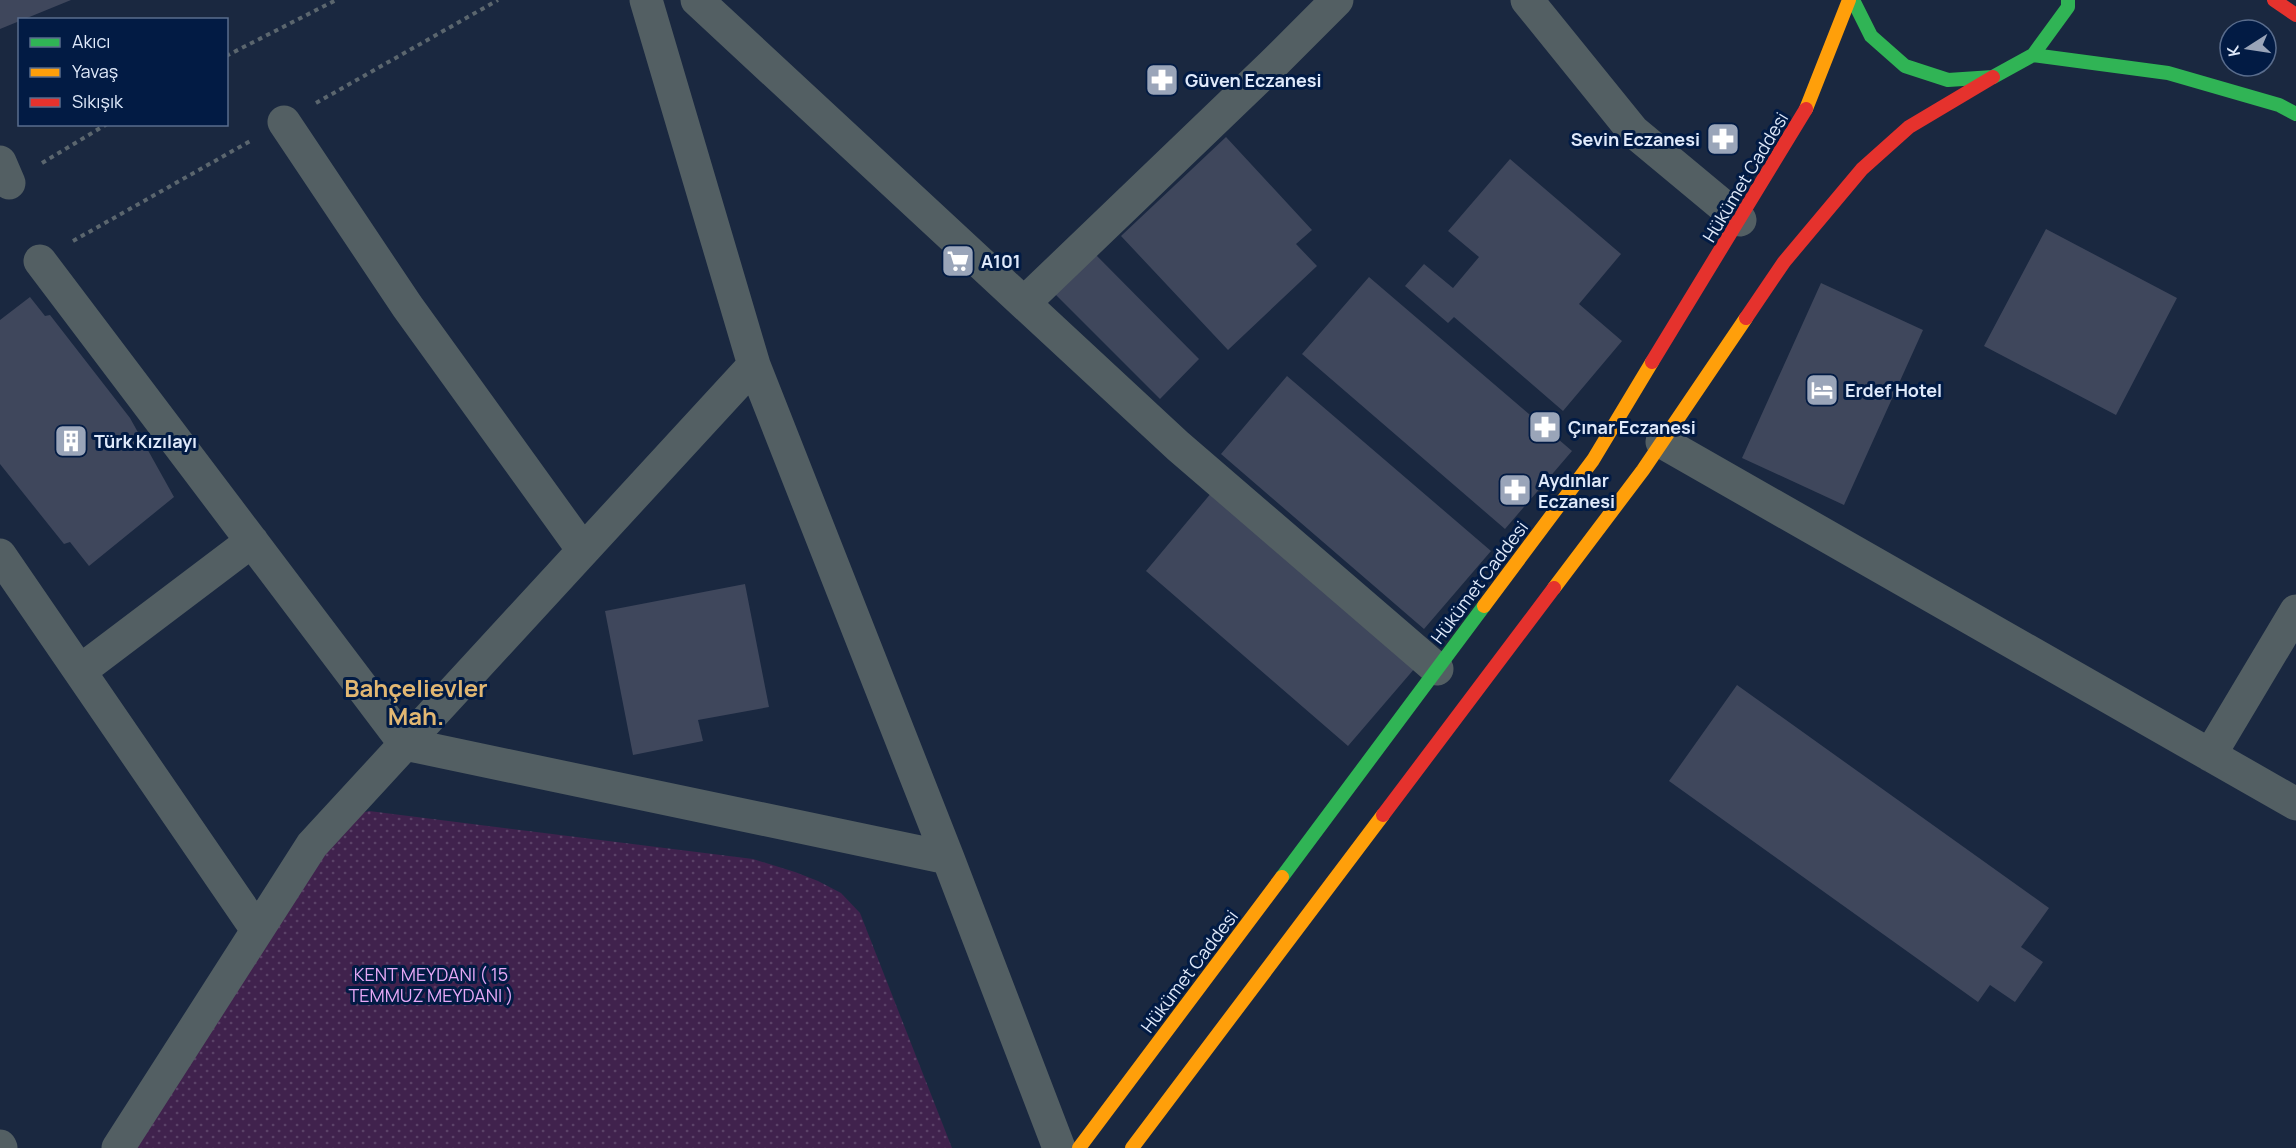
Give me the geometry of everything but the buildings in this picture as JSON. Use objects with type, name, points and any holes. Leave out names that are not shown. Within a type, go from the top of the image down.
[{"type":"main road","name":"Hükümet Caddesi","points":[[1079,1148],[1593,460],[1805,112],[1851,0]]},
{"type":"main road","points":[[1851,0],[1871,36],[1905,66],[1948,80],[1993,77]]},
{"type":"main road","points":[[1132,1148],[1629,489],[1784,262],[1862,169],[1909,127],[2033,56],[2068,7],[2068,0]]},
{"type":"main road","points":[[2274,0],[2296,15]]},
{"type":"main road","points":[[2033,56],[2168,73],[2279,105],[2296,114]]},
{"type":"street","points":[[646,0],[754,365],[948,858],[1059,1148]]},
{"type":"street","points":[[696,0],[1178,446],[1437,669]]},
{"type":"street","points":[[1024,303],[1272,65],[1336,0]]},
{"type":"street","points":[[1527,0],[1633,131],[1740,220]]},
{"type":"street","points":[[284,122],[407,306],[583,550]]},
{"type":"street","points":[[40,261],[405,744],[948,858]]},
{"type":"street","points":[[118,1148],[312,845],[754,365]]},
{"type":"street","points":[[1662,442],[2296,804]]},
{"type":"street","points":[[80,671],[252,541]]},
{"type":"street","points":[[0,555],[257,930]]},
{"type":"street","points":[[2210,754],[2296,611]]},
{"type":"path","points":[[228,55],[336,0]]},
{"type":"path","points":[[5,173],[103,126]]},
{"type":"green space","name":"KENT MEYDANI ( 15 TEMMUZ MEYDANI )","points":[[369,811],[753,859],[795,872],[841,893],[860,913],[952,1148],[126,1148],[351,816]]},
{"type":"traffic: fast","points":[[1853,0],[1871,36],[1905,66],[1948,80],[1993,77],[2033,55],[2068,7],[2068,0]]},
{"type":"traffic: fast","points":[[2033,55],[2168,73],[2279,105],[2296,114]]},
{"type":"traffic: fast","points":[[1282,877],[1484,606]]},
{"type":"traffic: slow","points":[[1806,109],[1849,0]]},
{"type":"traffic: slow","points":[[1554,588],[1643,470],[1746,318]]},
{"type":"traffic: slow","points":[[1484,606],[1593,460],[1652,362]]},
{"type":"traffic: slow","points":[[1132,1148],[1383,815]]},
{"type":"traffic: slow","points":[[1079,1148],[1282,877]]},
{"type":"traffic: jam","points":[[2274,0],[2296,15]]},
{"type":"traffic: jam","points":[[1746,318],[1784,262],[1862,169],[1909,127],[1993,77]]},
{"type":"traffic: jam","points":[[1652,362],[1806,109]]},
{"type":"traffic: jam","points":[[1383,815],[1554,588]]},
{"type":"place","name":"Güven Eczanesi","points":[[1162,80]]},
{"type":"place","name":"Sevin Eczanesi","points":[[1723,139]]},
{"type":"place","name":"A101","points":[[958,261]]},
{"type":"place","name":"Erdef Hotel","points":[[1822,390]]},
{"type":"place","name":"Çınar Eczanesi","points":[[1545,427]]},
{"type":"place","name":"Türk Kızılayı","points":[[71,441]]},
{"type":"place","name":"Aydınlar Eczanesi","points":[[1515,490]]},
{"type":"district","name":"Bahçelievler Mah.","points":[[416,701]]}]
